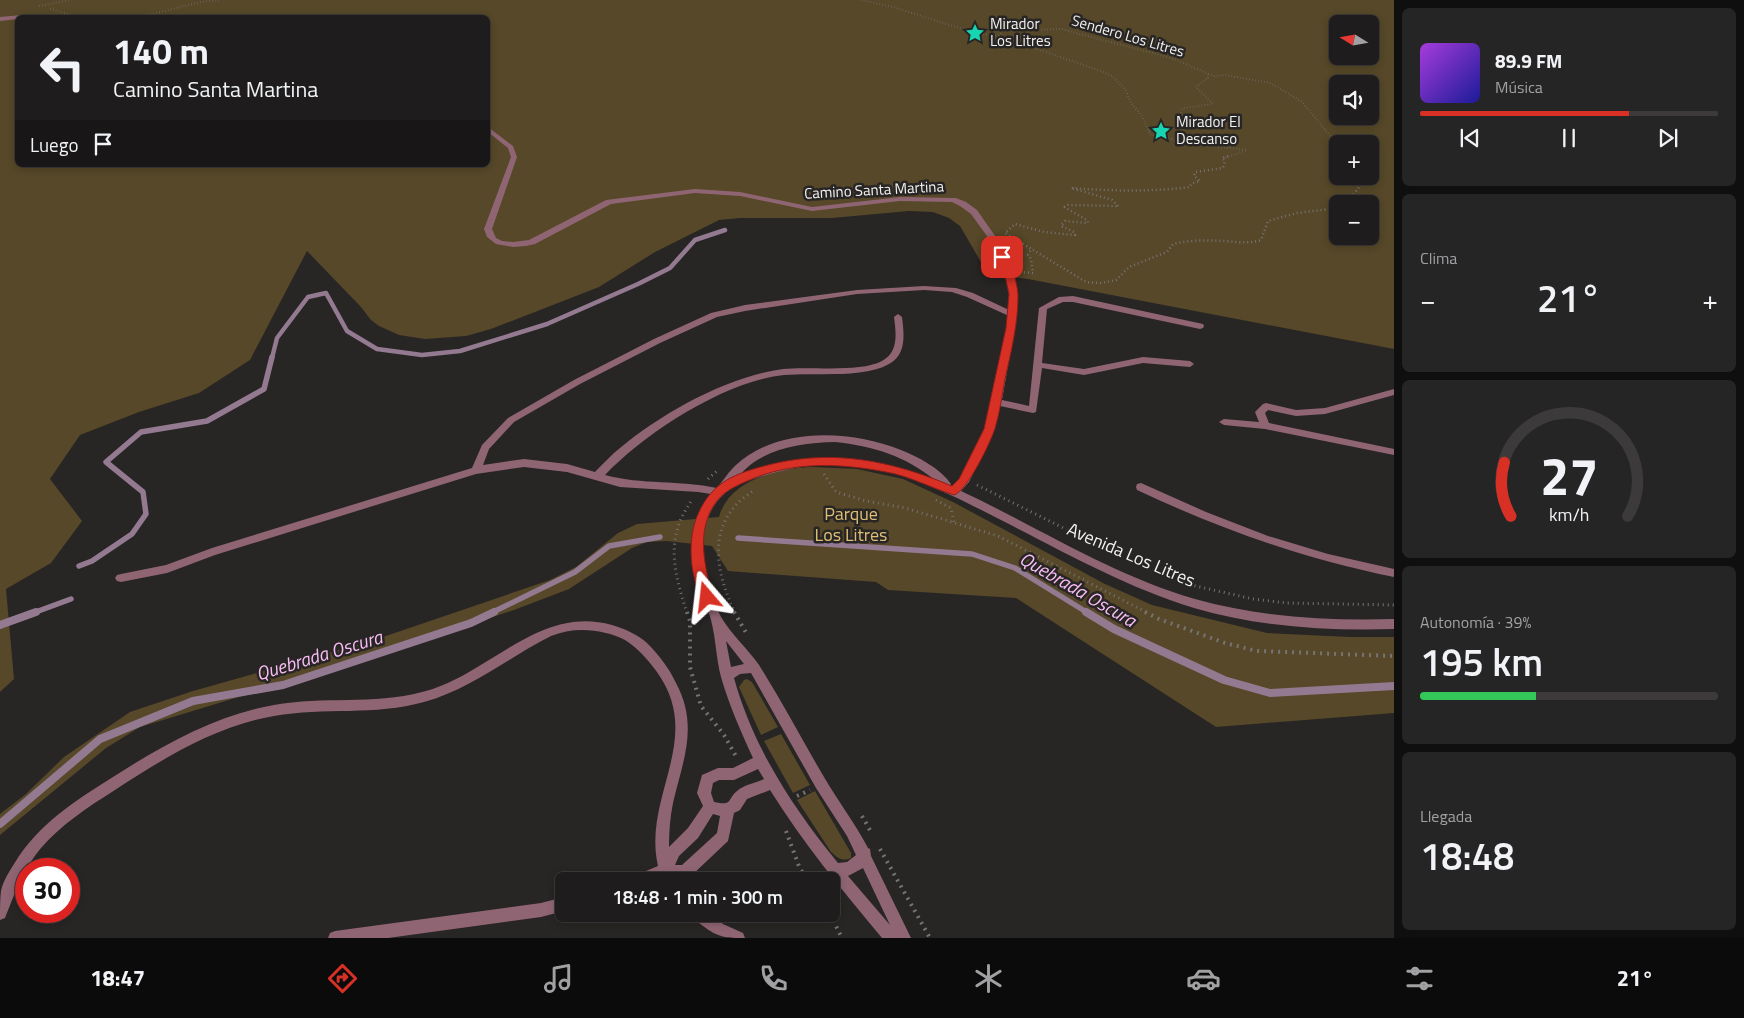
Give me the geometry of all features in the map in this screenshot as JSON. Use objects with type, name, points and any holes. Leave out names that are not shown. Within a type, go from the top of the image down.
[{"type":"street","points":[[0,19],[15,18]]},
{"type":"street","name":"Camino Santa Martina","points":[[490,130],[512,146],[514,158],[488,229],[490,236],[498,242],[518,245],[532,242],[609,202],[695,191],[740,194],[812,209],[900,199],[953,200],[964,204],[974,212],[996,243],[1008,271],[1013,294],[1013,315],[990,429],[965,478],[954,491]]},
{"type":"street","points":[[476,470],[485,447],[511,420],[585,378],[657,341],[714,315],[745,308],[856,292],[924,288],[953,290],[970,295],[1013,315]]},
{"type":"street","points":[[996,402],[1033,410],[1043,308],[1062,299],[1073,299],[1200,326]]},
{"type":"street","points":[[598,476],[624,450],[656,427],[727,388],[762,376],[783,372],[867,368],[884,364],[896,354],[901,342],[898,316]]},
{"type":"street","points":[[1038,365],[1084,372],[1143,360],[1190,364]]},
{"type":"street","points":[[1265,426],[1260,412],[1266,406],[1296,413],[1324,412],[1394,392]]},
{"type":"street","points":[[1224,422],[1265,426],[1394,452]]},
{"type":"street","name":"Avenida Los Litres","points":[[892,938],[833,870],[805,833],[761,761],[727,676],[716,618],[699,571],[697,539],[702,515],[708,503],[732,473],[743,463],[768,450],[800,441],[836,439],[873,444],[923,465],[954,491]]},
{"type":"street","name":"Avenida Los Litres","points":[[721,489],[757,472],[788,464],[836,460],[896,470],[954,491],[1081,556],[1131,579],[1192,602],[1246,616],[1277,620],[1345,625],[1394,624]]},
{"type":"street","points":[[121,578],[167,569],[212,552],[476,470],[524,463],[567,468],[620,483],[721,489]]},
{"type":"street","points":[[1141,487],[1205,517],[1285,546],[1335,561],[1394,573]]},
{"type":"street","name":"Avenida Los Litres","points":[[716,618],[754,668],[821,784],[852,831],[865,854],[904,938]]},
{"type":"street","points":[[0,913],[6,893],[28,854],[62,818],[81,803],[152,759],[186,741],[244,717],[273,710],[320,706],[383,706],[427,696],[469,678],[554,630],[570,627],[602,628],[618,632],[633,639],[645,648],[675,688],[683,714],[683,745],[661,830],[667,872]]},
{"type":"street","points":[[727,676],[738,669],[754,668]]},
{"type":"street","points":[[710,807],[704,793],[707,780],[718,774],[734,774],[761,761]]},
{"type":"street","points":[[710,807],[728,809],[735,806],[742,795],[773,782]]},
{"type":"street","points":[[669,872],[674,851],[693,833],[710,807]]},
{"type":"street","points":[[685,872],[711,850],[723,836],[728,809]]},
{"type":"street","points":[[833,870],[844,870],[853,867],[865,854]]},
{"type":"street","points":[[335,938],[542,910],[555,906]]},
{"type":"street","points":[[708,922],[718,930],[738,938]]},
{"type":"path","points":[[33,7],[70,0]]},
{"type":"path","points":[[148,15],[200,2],[220,0]]},
{"type":"path","name":"Sendero Los Litres","points":[[862,0],[892,6],[975,33],[999,36],[1002,31],[1061,29],[1171,58],[1214,76],[1254,79],[1270,83],[1301,101],[1330,135]]},
{"type":"path","points":[[999,36],[1024,46],[1053,53],[1069,61],[1112,76],[1125,89],[1150,134],[1192,144],[1247,150],[1222,158],[1225,161],[1223,168],[1195,172],[1194,176],[1200,181],[1191,184],[1190,187],[1161,192],[1140,189],[1112,191],[1071,188],[1112,200],[1118,206],[1068,205],[1064,207],[1087,220],[1088,223],[1065,221],[1061,226],[1074,232],[1075,235],[1044,232],[1015,224],[1005,233],[1086,282],[1101,283],[1116,280],[1129,267],[1166,252],[1173,244],[1186,241],[1227,241],[1248,244],[1262,240],[1268,220],[1297,213],[1329,209]]},
{"type":"path","points":[[1149,131],[1181,127],[1184,123],[1181,112],[1183,108],[1213,104],[1196,87],[1214,76]]},
{"type":"path","points":[[1032,248],[1028,255],[1031,259],[1033,273]]},
{"type":"path","points":[[814,473],[833,473]]},
{"type":"path","points":[[965,478],[990,493],[1093,544],[1138,565],[1187,584],[1253,599],[1287,603],[1394,606]]},
{"type":"path","points":[[752,641],[737,618],[717,567],[717,547],[726,519],[742,497],[756,488]]},
{"type":"path","points":[[932,498],[951,508],[954,522]]},
{"type":"path","points":[[786,802],[821,784]]},
{"type":"path","points":[[857,808],[871,832]]},
{"type":"path","points":[[879,846],[930,938]]},
{"type":"path","points":[[834,922],[842,938]]},
{"type":"green space","points":[[0,0],[1394,0],[1394,349],[1028,279],[988,274],[960,226],[949,218],[933,212],[909,211],[832,218],[740,218],[719,220],[655,252],[599,287],[491,329],[466,336],[425,339],[399,335],[379,326],[371,320],[361,307],[307,251],[250,360],[199,393],[139,412],[80,435],[50,479],[82,521],[51,563],[6,589],[14,679],[0,692]]},
{"type":"green space","name":"Parque Los Litres","points":[[813,467],[857,469],[903,479],[953,502],[1105,584],[1152,605],[1267,633],[1394,637],[1394,713],[1216,727],[1016,598],[888,590],[876,582],[728,571],[712,546],[667,541],[647,542],[632,548],[569,589],[514,610],[396,649],[140,727],[106,748],[0,835],[0,814],[26,794],[64,757],[130,712],[193,691],[377,639],[550,580],[576,567],[618,533],[637,524],[719,517],[733,493],[757,478],[785,470]]},
{"type":"green space","points":[[747,679],[752,682],[778,727],[761,735],[739,687]]},
{"type":"green space","points":[[781,734],[810,785],[793,793],[764,741]]},
{"type":"green space","points":[[815,791],[851,853],[851,858],[840,859],[831,852],[797,800]]},
{"type":"waterway","points":[[272,358],[277,338],[308,297],[326,293],[347,331],[377,349],[422,355],[460,351],[547,324],[638,284],[670,268],[695,240],[725,230]]},
{"type":"waterway","points":[[79,566],[92,561],[132,534],[146,514],[143,492],[106,462],[141,432],[207,421],[264,389],[272,357]]},
{"type":"waterway","name":"Quebrada Oscura","points":[[491,613],[575,572],[609,546],[660,537]]},
{"type":"waterway","name":"Quebrada Oscura","points":[[738,538],[972,554],[1015,568],[1088,613]]},
{"type":"waterway","points":[[33,613],[71,599]]},
{"type":"waterway","points":[[0,625],[36,612]]},
{"type":"waterway","name":"Quebrada Oscura","points":[[0,824],[100,739],[193,701],[283,685],[471,623],[494,612]]},
{"type":"waterway","name":"Quebrada Oscura","points":[[1086,612],[1114,629],[1224,680],[1270,693],[1394,686]]},
{"type":"place","name":"Mirador Los Litres","points":[[975,33]]},
{"type":"place","name":"Mirador El Descanso","points":[[1161,131]]},
{"type":"route","points":[[707,597],[699,571],[697,539],[702,515],[708,503],[724,486],[757,472],[803,461],[819,460],[836,460],[888,468],[954,491],[964,482],[990,429],[1011,328],[1013,294],[1008,271],[1002,257]]}]
